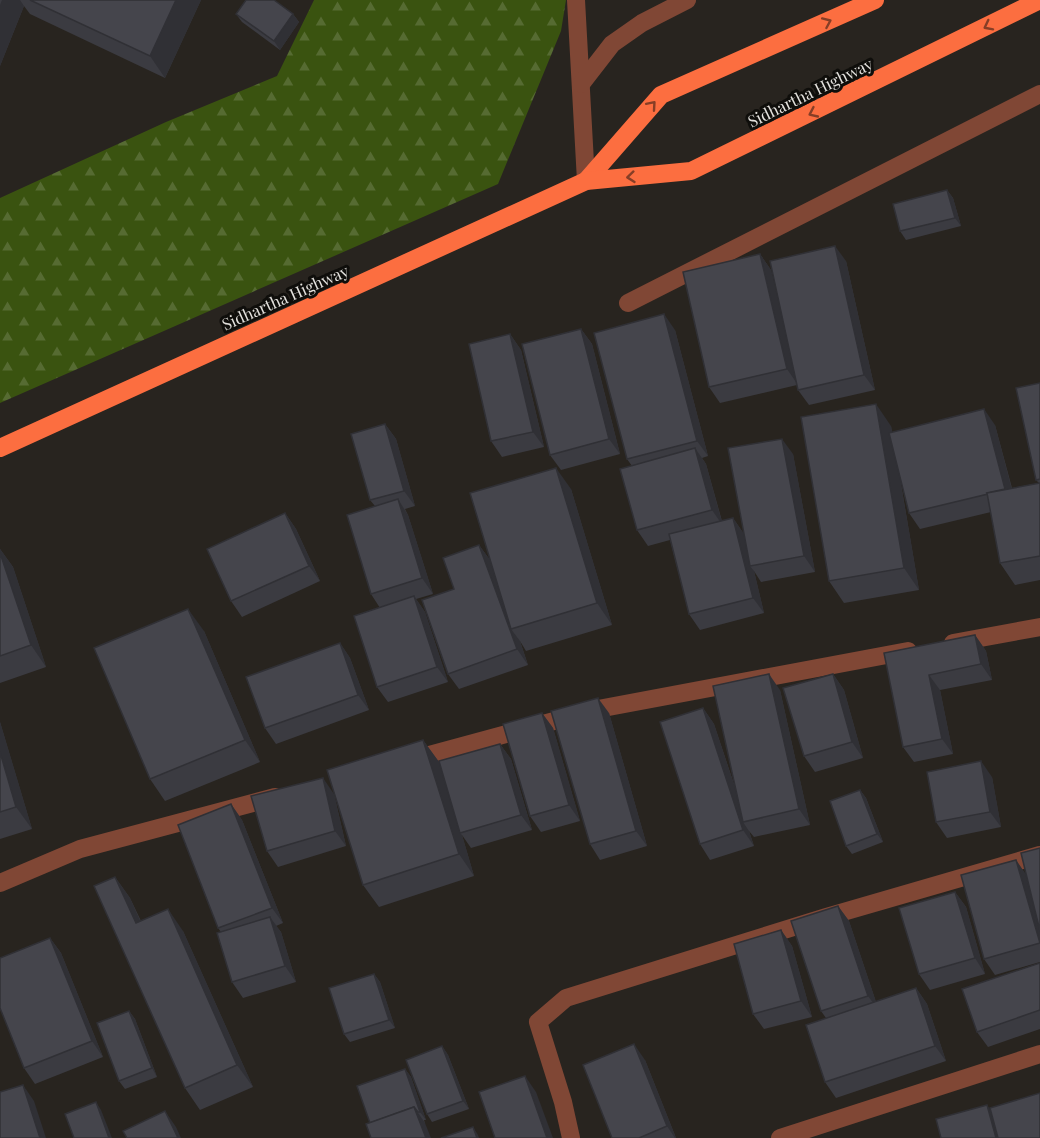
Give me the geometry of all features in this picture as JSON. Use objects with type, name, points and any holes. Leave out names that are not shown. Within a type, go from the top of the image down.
[{"type":"highway","name":"Sidhartha Highway","points":[[586,181],[661,95],[875,0]]},
{"type":"highway","name":"Sidhartha Highway","points":[[0,448],[586,181],[691,171],[1040,0]]},
{"type":"street","points":[[576,0],[586,181]]},
{"type":"street","points":[[581,84],[612,44],[642,23],[687,0]]},
{"type":"street","points":[[628,303],[1040,94]]},
{"type":"street","points":[[397,765],[598,709],[1040,627]]},
{"type":"street","points":[[0,883],[80,849],[295,792]]},
{"type":"street","points":[[571,1138],[563,1102],[538,1022],[566,998],[826,917],[1040,855]]},
{"type":"street","points":[[780,1138],[1040,1054]]},
{"type":"green space","points":[[314,0],[566,0],[561,31],[498,184],[0,403],[0,198],[166,122],[277,76]]},
{"type":"building","points":[[30,0],[176,0],[150,56]]},
{"type":"building","points":[[246,0],[274,0],[293,14],[274,41],[236,14]]},
{"type":"building","points":[[947,190],[955,218],[900,231],[893,204]]},
{"type":"building","points":[[835,246],[864,375],[798,390],[770,261]]},
{"type":"building","points":[[760,254],[787,369],[709,387],[683,272]]},
{"type":"building","points":[[664,314],[697,441],[627,459],[594,333]]},
{"type":"building","points":[[581,329],[609,439],[550,455],[522,344]]},
{"type":"building","points":[[510,334],[533,432],[491,441],[469,344]]},
{"type":"building","points":[[1040,383],[1040,479],[1036,480],[1016,388]]},
{"type":"building","points":[[876,404],[904,568],[829,581],[801,417]]},
{"type":"building","points":[[984,409],[1005,489],[909,513],[889,433]]},
{"type":"building","points":[[385,424],[404,491],[370,500],[351,434]]},
{"type":"building","points":[[782,439],[804,556],[750,566],[728,448]]},
{"type":"building","points":[[695,448],[712,510],[637,530],[620,469]]},
{"type":"building","points":[[556,468],[597,603],[511,629],[470,493]]},
{"type":"building","points":[[1040,483],[1040,556],[1000,563],[987,493]]},
{"type":"building","points":[[398,499],[422,578],[371,594],[347,515]]},
{"type":"building","points":[[285,513],[309,566],[231,601],[207,549]]},
{"type":"building","points":[[733,518],[753,598],[689,614],[669,534]]},
{"type":"building","points":[[479,545],[517,649],[448,674],[422,600],[454,589],[443,558]]},
{"type":"building","points":[[0,553],[31,645],[0,656]]},
{"type":"building","points":[[414,596],[437,667],[377,687],[354,616]]},
{"type":"building","points":[[188,609],[245,740],[150,779],[94,648]]},
{"type":"building","points":[[975,635],[981,664],[929,675],[942,739],[903,747],[884,653]]},
{"type":"building","points":[[340,643],[358,695],[265,728],[246,677]]},
{"type":"building","points":[[769,674],[799,809],[743,822],[713,686]]},
{"type":"building","points":[[833,674],[852,742],[804,756],[783,688]]},
{"type":"building","points":[[598,698],[636,831],[590,844],[551,711]]},
{"type":"building","points":[[703,708],[743,830],[700,844],[660,722]]},
{"type":"building","points":[[542,713],[569,805],[530,816],[503,724]]},
{"type":"building","points":[[423,740],[459,854],[363,885],[327,770]]},
{"type":"building","points":[[500,744],[521,815],[460,833],[439,761]]},
{"type":"building","points":[[0,752],[16,807],[0,812]]},
{"type":"building","points":[[981,761],[990,812],[936,822],[927,772]]},
{"type":"building","points":[[323,778],[335,831],[267,851],[251,796]]},
{"type":"building","points":[[860,790],[877,834],[846,846],[830,801]]},
{"type":"building","points":[[231,804],[272,908],[218,928],[178,825]]},
{"type":"building","points":[[1040,848],[1040,931],[1021,853]]},
{"type":"building","points":[[1016,860],[1040,943],[984,959],[961,875]]},
{"type":"building","points":[[115,877],[136,923],[168,909],[237,1065],[185,1088],[94,886]]},
{"type":"building","points":[[955,892],[975,958],[919,974],[899,908]]},
{"type":"building","points":[[838,906],[868,996],[821,1011],[791,921]]},
{"type":"building","points":[[270,917],[285,966],[232,982],[217,933]]},
{"type":"building","points":[[781,930],[801,1001],[753,1014],[734,944]]},
{"type":"building","points":[[50,938],[92,1041],[24,1068],[0,1008],[0,958]]},
{"type":"building","points":[[1040,963],[1040,1010],[977,1032],[962,989]]},
{"type":"building","points":[[374,974],[389,1020],[344,1034],[329,988]]},
{"type":"building","points":[[916,988],[935,1046],[825,1082],[806,1025]]},
{"type":"building","points":[[129,1011],[152,1068],[119,1081],[97,1023]]},
{"type":"building","points":[[634,1044],[667,1126],[639,1138],[612,1138],[583,1065]]},
{"type":"building","points":[[442,1046],[463,1101],[427,1114],[406,1060]]},
{"type":"building","points":[[405,1069],[420,1112],[414,1107],[370,1123],[357,1086]]},
{"type":"building","points":[[525,1076],[547,1138],[495,1138],[479,1092]]},
{"type":"building","points":[[23,1085],[40,1138],[0,1138],[0,1092]]},
{"type":"building","points":[[1040,1093],[1040,1138],[998,1138],[990,1108]]},
{"type":"building","points":[[96,1102],[109,1138],[74,1138],[65,1114]]},
{"type":"building","points":[[987,1105],[996,1138],[941,1138],[936,1119]]},
{"type":"building","points":[[414,1107],[426,1138],[371,1138],[366,1124]]},
{"type":"building","points":[[165,1111],[178,1138],[127,1138],[123,1131]]},
{"type":"building","points":[[473,1127],[477,1138],[441,1138]]}]
